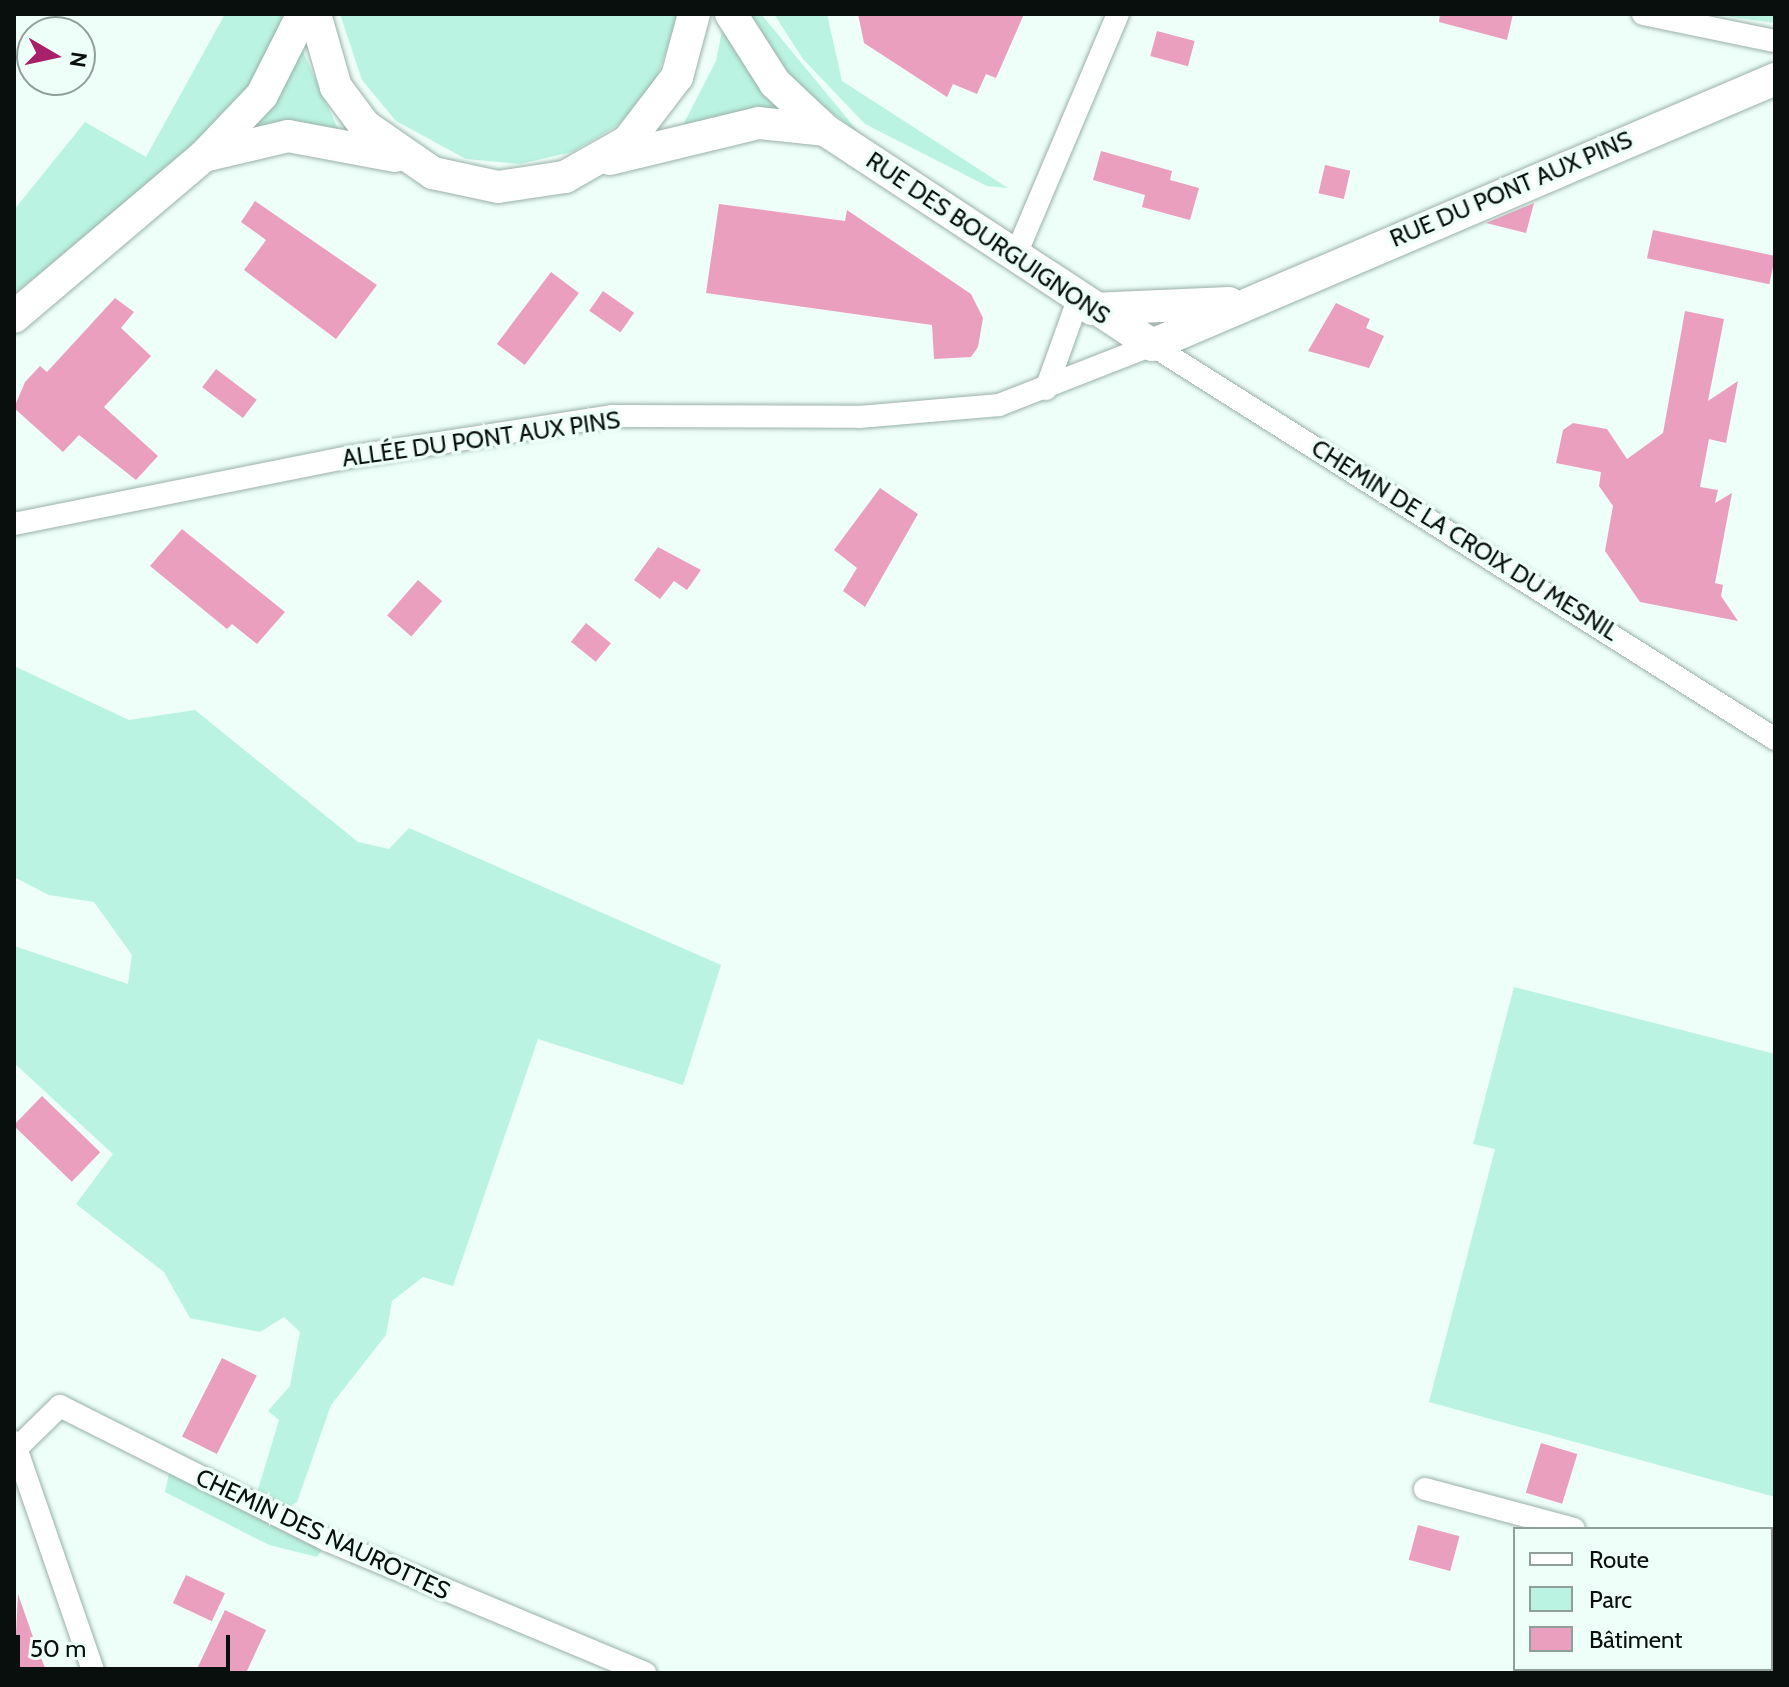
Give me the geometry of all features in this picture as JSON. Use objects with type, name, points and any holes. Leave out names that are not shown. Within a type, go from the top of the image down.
[{"type":"street","points":[[14,317],[204,156],[262,95],[303,14]]},
{"type":"street","points":[[315,14],[336,87],[365,126],[403,157],[443,176],[498,187],[565,177],[596,163],[711,129],[759,123],[825,130]]},
{"type":"street","points":[[596,163],[657,111],[677,77],[694,14]]},
{"type":"street","name":"RUE DES BOURGUIGNONS","points":[[731,14],[775,83],[825,130],[1014,259],[1152,345]]},
{"type":"street","points":[[1014,259],[1118,14]]},
{"type":"street","points":[[1643,14],[1775,41]]},
{"type":"street","name":"RUE DU PONT AUX PINS","points":[[1152,345],[1775,79]]},
{"type":"street","points":[[204,156],[288,136],[403,157]]},
{"type":"street","name":"RUE DU PONT AUX PINS","points":[[1085,304],[1248,302]]},
{"type":"street","points":[[1046,389],[1085,304]]},
{"type":"street","name":"ALLÉE DU PONT AUX PINS","points":[[14,524],[350,457],[612,416],[944,412],[1046,389],[1152,345]]},
{"type":"street","name":"CHEMIN DE LA CROIX DU MESNIL","points":[[1152,345],[1775,739]]},
{"type":"street","name":"CHEMIN DES NAUROTTES","points":[[16,1447],[60,1406],[327,1540],[645,1673]]},
{"type":"street","points":[[16,1447],[94,1673]]},
{"type":"street","points":[[1425,1489],[1567,1527]]},
{"type":"green space","points":[[225,14],[283,14],[267,66],[199,144],[14,294],[14,210],[85,122],[146,157]]},
{"type":"green space","points":[[340,14],[679,14],[654,85],[618,125],[572,152],[520,164],[466,159],[396,121],[362,80]]},
{"type":"green space","points":[[743,14],[761,14],[860,134],[793,83]]},
{"type":"green space","points":[[774,14],[827,14],[842,81],[1008,188],[987,186],[865,124],[803,59]]},
{"type":"green space","points":[[1726,14],[1775,14],[1775,23],[1731,17]]},
{"type":"green space","points":[[724,21],[795,115],[683,125],[716,61]]},
{"type":"green space","points":[[300,45],[339,131],[238,138]]},
{"type":"green space","points":[[14,666],[129,720],[195,710],[358,842],[389,849],[409,828],[721,965],[683,1085],[538,1039],[453,1286],[423,1277],[392,1301],[386,1335],[331,1405],[297,1502],[269,1519],[322,1550],[317,1557],[269,1545],[165,1492],[169,1474],[187,1468],[257,1493],[279,1420],[268,1411],[290,1386],[300,1332],[284,1317],[260,1332],[190,1318],[164,1272],[76,1204],[113,1154],[14,1063],[14,946],[128,984],[132,955],[94,902],[49,895],[14,877]]},
{"type":"green space","points":[[1514,987],[1775,1054],[1775,1497],[1429,1402],[1495,1149],[1473,1144]]},
{"type":"building","points":[[858,14],[1024,14],[996,78],[986,74],[977,94],[953,84],[947,97],[864,43]]},
{"type":"building","points":[[1440,14],[1513,14],[1507,40],[1439,22]]},
{"type":"building","points":[[1157,31],[1195,41],[1188,66],[1150,56]]},
{"type":"building","points":[[1101,151],[1172,171],[1170,180],[1199,188],[1190,220],[1142,207],[1145,195],[1093,180]]},
{"type":"building","points":[[1325,165],[1350,171],[1344,199],[1318,193]]},
{"type":"building","points":[[255,201],[377,285],[336,339],[244,270],[266,240],[241,222]]},
{"type":"building","points":[[1534,203],[1526,233],[1486,223]]},
{"type":"building","points":[[719,204],[845,221],[847,210],[971,294],[983,318],[978,347],[971,357],[934,359],[932,325],[706,293]]},
{"type":"building","points":[[1653,230],[1775,256],[1769,284],[1647,258]]},
{"type":"building","points":[[551,272],[579,293],[525,365],[497,344]]},
{"type":"building","points":[[603,291],[634,313],[620,332],[589,311]]},
{"type":"building","points":[[115,298],[134,312],[121,328],[151,356],[104,407],[158,456],[136,480],[79,435],[63,452],[14,408],[25,382],[40,366],[47,372]]},
{"type":"building","points":[[1336,303],[1370,319],[1366,328],[1384,336],[1369,368],[1308,351]]},
{"type":"building","points":[[1685,311],[1724,319],[1708,401],[1738,381],[1726,443],[1709,439],[1700,487],[1718,490],[1715,503],[1732,493],[1715,583],[1723,585],[1721,596],[1738,621],[1640,602],[1605,551],[1613,506],[1599,486],[1601,472],[1556,463],[1563,430],[1573,423],[1607,429],[1627,459],[1663,433]]},
{"type":"building","points":[[216,369],[257,400],[243,418],[202,387]]},
{"type":"building","points":[[880,488],[918,514],[865,607],[843,591],[857,568],[834,550]]},
{"type":"building","points":[[182,529],[285,612],[257,644],[232,624],[227,629],[150,566]]},
{"type":"building","points":[[658,547],[701,570],[687,590],[674,581],[660,599],[634,580]]},
{"type":"building","points":[[418,580],[442,601],[411,636],[387,615]]},
{"type":"building","points":[[586,623],[611,643],[596,662],[571,642]]},
{"type":"building","points":[[42,1096],[100,1152],[72,1182],[14,1126]]},
{"type":"building","points":[[222,1358],[257,1376],[217,1454],[182,1436]]},
{"type":"building","points":[[1541,1443],[1577,1454],[1562,1504],[1526,1493]]},
{"type":"building","points":[[1418,1525],[1460,1536],[1450,1571],[1409,1560]]},
{"type":"building","points":[[186,1575],[225,1593],[212,1621],[173,1603]]},
{"type":"building","points":[[18,1594],[33,1637],[47,1673],[14,1673]]},
{"type":"building","points":[[225,1610],[266,1630],[246,1673],[195,1673]]}]
